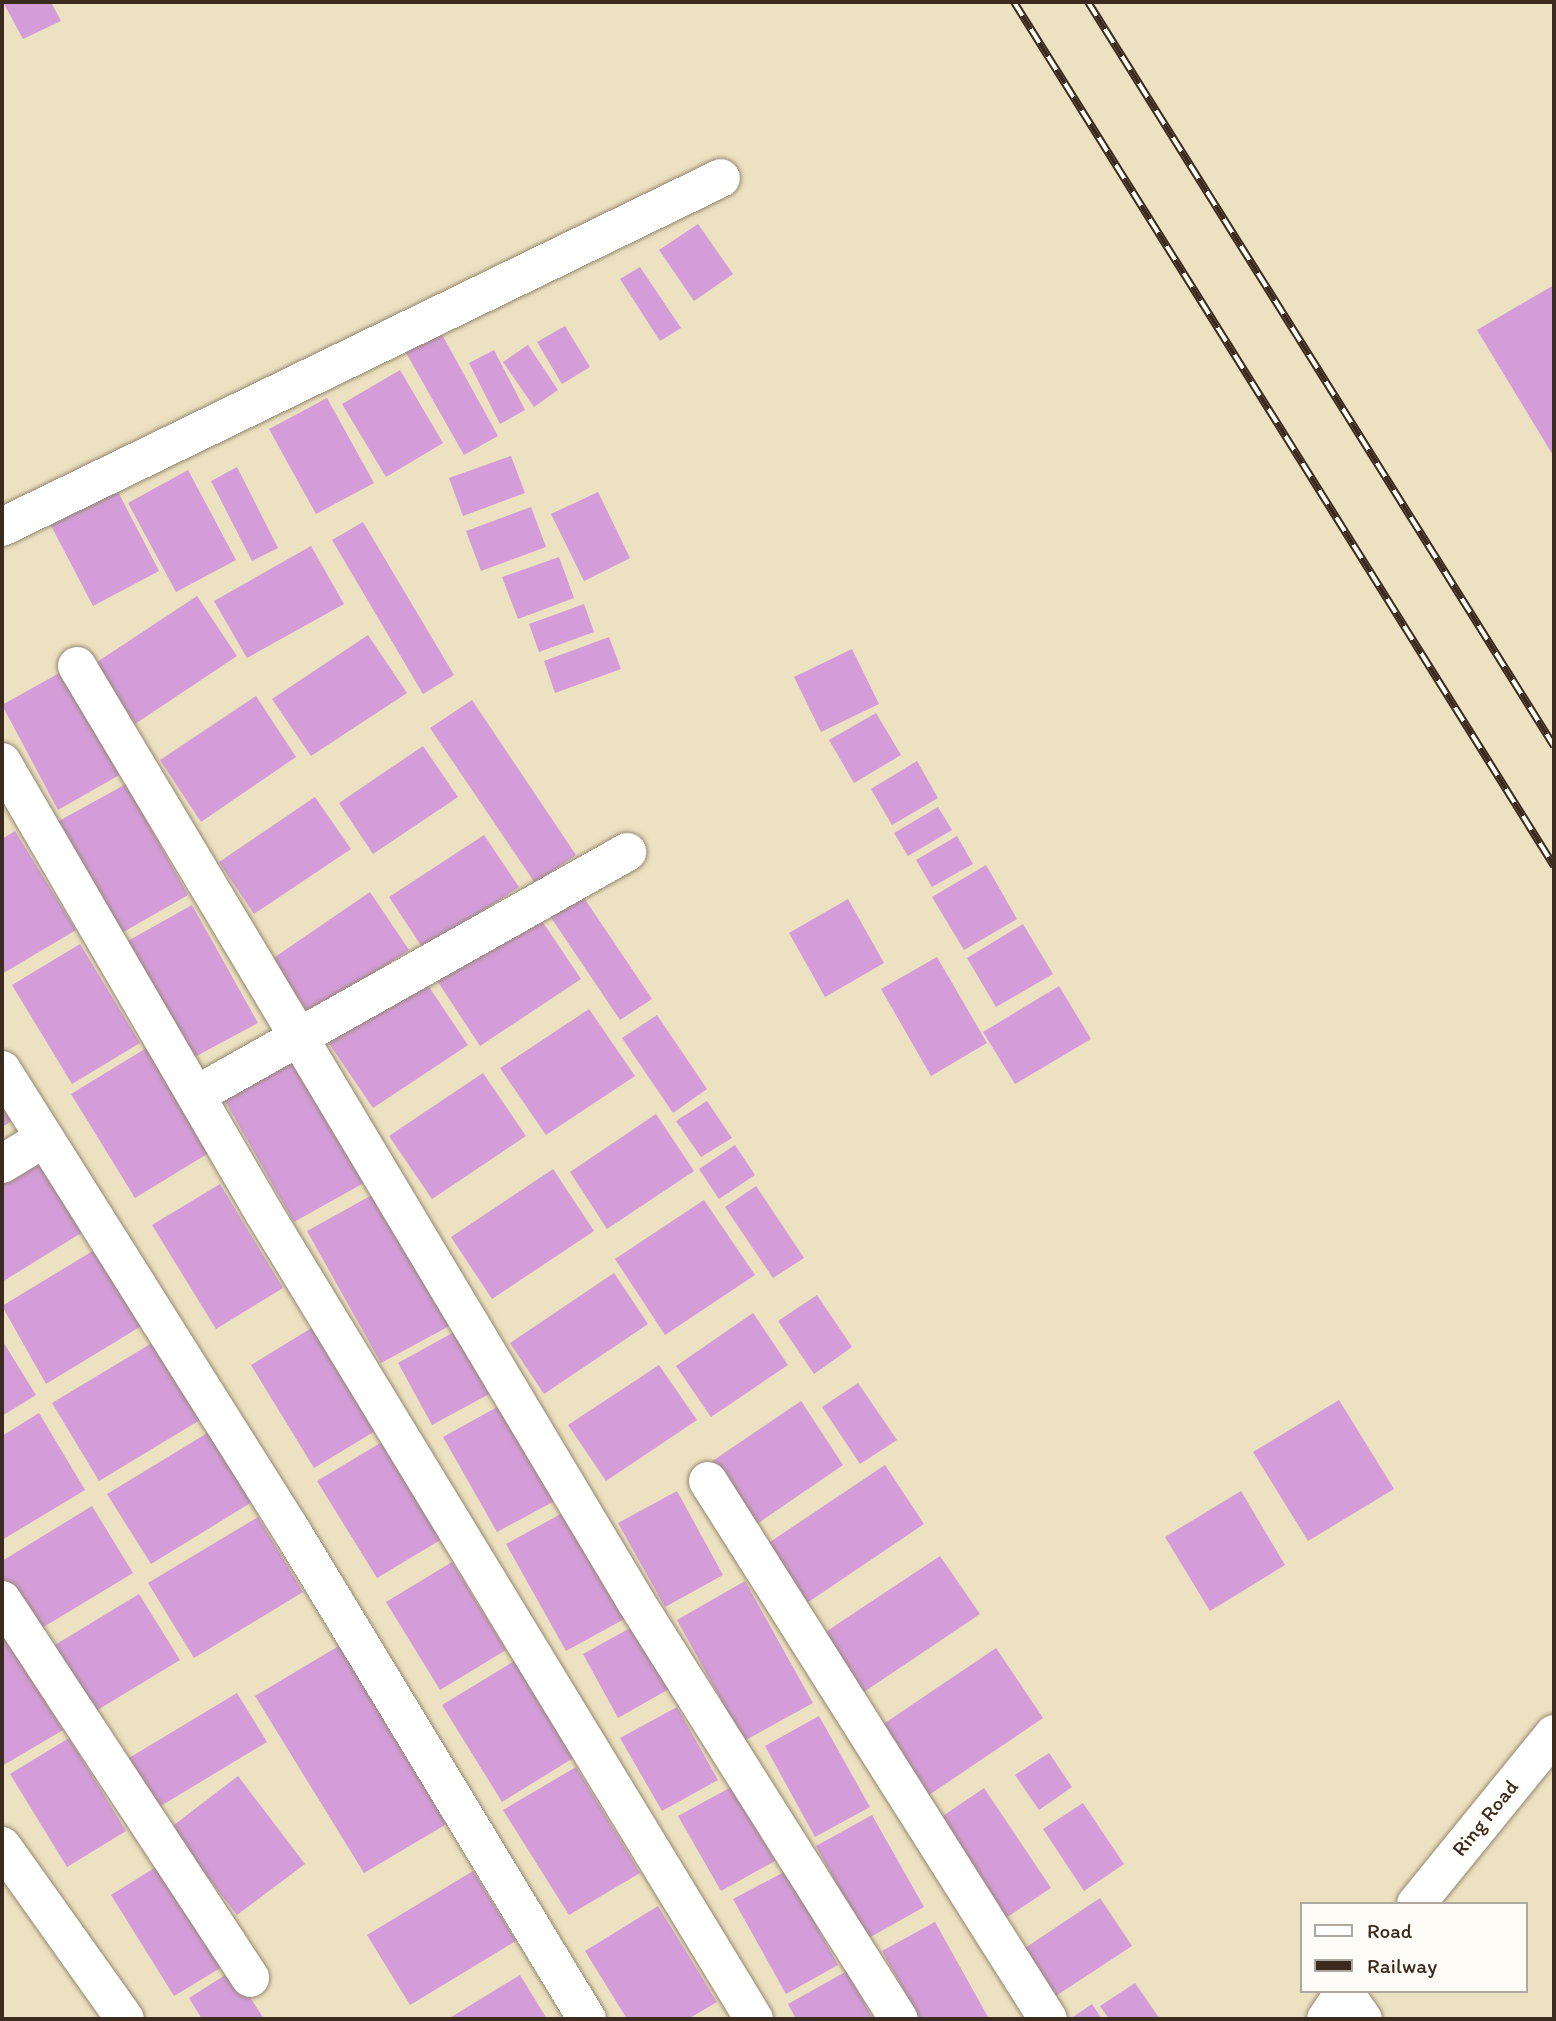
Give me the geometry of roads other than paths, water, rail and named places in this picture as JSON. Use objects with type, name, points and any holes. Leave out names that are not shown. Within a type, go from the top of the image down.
[{"type":"main road","points":[[2,527],[721,178]]},
{"type":"main road","points":[[77,666],[636,1602],[900,2019]]},
{"type":"main road","points":[[2,762],[196,1095],[754,2019]]},
{"type":"main road","points":[[196,1095],[298,1035],[627,852]]},
{"type":"main road","points":[[2,1070],[293,1533],[587,2019]]},
{"type":"main road","points":[[2,1164],[43,1139]]},
{"type":"main road","points":[[708,1480],[1048,2019]]},
{"type":"main road","points":[[2,1600],[250,1978]]},
{"type":"main road","name":"Ring Road","points":[[1418,1902],[1554,1734]]},
{"type":"main road","points":[[2,1846],[125,2019]]},
{"type":"main road","points":[[1326,2019],[1344,1993]]},
{"type":"main road","points":[[1346,1993],[1363,2019]]},
{"type":"railway","points":[[1014,2],[1554,866]]},
{"type":"railway","points":[[1088,2],[1554,746]]}]
